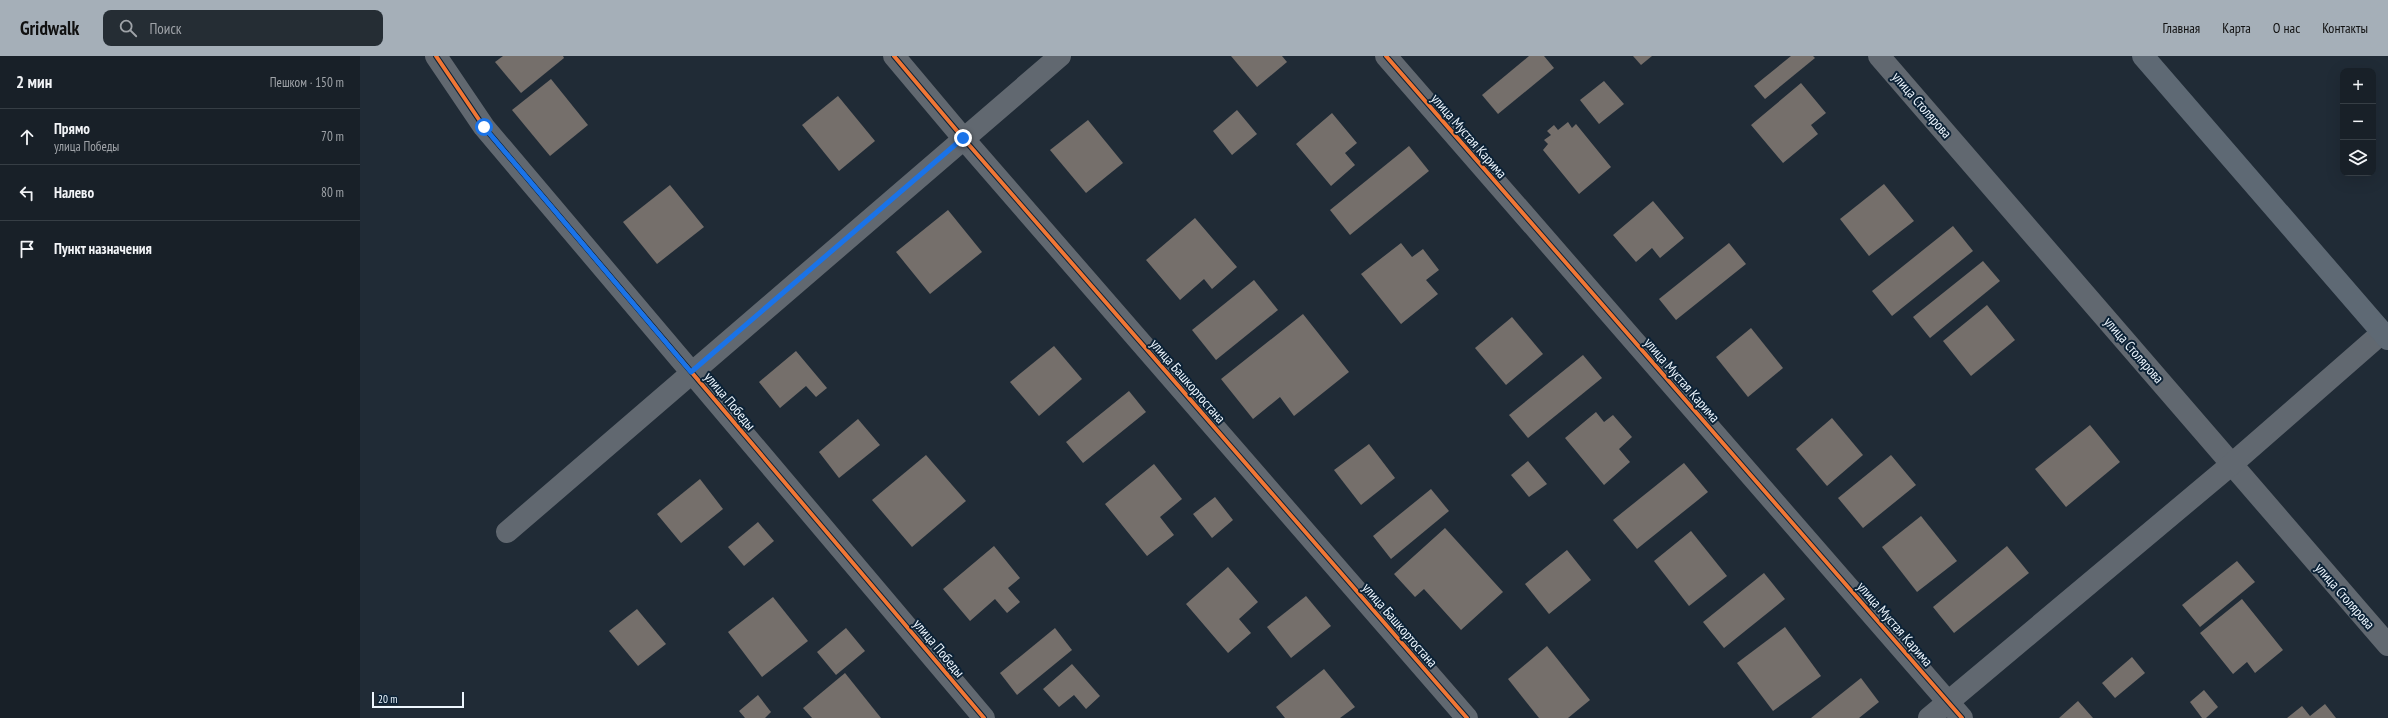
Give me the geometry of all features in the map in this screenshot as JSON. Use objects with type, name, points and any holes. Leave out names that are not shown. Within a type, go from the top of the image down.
[{"type":"main road","points":[[2143,56],[2385,336]]},
{"type":"street","name":"улица Победы","points":[[436,56],[484,127],[984,718]]},
{"type":"street","name":"улица Башкортостана","points":[[894,56],[963,138],[1467,718]]},
{"type":"street","points":[[507,532],[691,372],[1060,56]]},
{"type":"street","name":"улица Мустая Карима","points":[[1386,56],[1962,718]]},
{"type":"street","name":"улица Столярова","points":[[1879,56],[2388,645]]},
{"type":"street","points":[[1929,718],[2385,336]]},
{"type":"building","points":[[503,56],[563,56],[564,58],[521,93],[495,62]]},
{"type":"building","points":[[1231,56],[1282,56],[1287,62],[1257,87]]},
{"type":"building","points":[[1529,56],[1544,56],[1554,68],[1498,114],[1482,95]]},
{"type":"building","points":[[1633,56],[1652,56],[1641,65]]},
{"type":"building","points":[[1791,56],[1813,56],[1815,58],[1765,99],[1754,86]]},
{"type":"building","points":[[551,79],[588,125],[550,156],[512,110]]},
{"type":"building","points":[[1604,81],[1624,104],[1599,124],[1580,100]]},
{"type":"building","points":[[1801,83],[1826,113],[1811,125],[1818,134],[1783,163],[1751,125]]},
{"type":"building","points":[[838,96],[875,141],[839,171],[802,125]]},
{"type":"building","points":[[1237,110],[1257,134],[1232,155],[1213,131]]},
{"type":"building","points":[[1332,113],[1357,143],[1345,153],[1355,165],[1331,186],[1296,144]]},
{"type":"building","points":[[1088,120],[1123,163],[1086,193],[1050,150]]},
{"type":"building","points":[[1568,122],[1572,128],[1576,124],[1611,167],[1579,194],[1543,150],[1548,144],[1544,140],[1551,135],[1547,131],[1554,125],[1558,130]]},
{"type":"building","points":[[1409,146],[1429,171],[1350,235],[1330,210]]},
{"type":"building","points":[[1884,184],[1914,221],[1869,256],[1840,219]]},
{"type":"building","points":[[670,185],[704,227],[657,264],[623,222]]},
{"type":"building","points":[[1653,201],[1684,238],[1660,258],[1652,248],[1636,262],[1613,235]]},
{"type":"building","points":[[948,210],[982,252],[930,294],[896,252]]},
{"type":"building","points":[[1195,218],[1237,267],[1212,289],[1204,279],[1180,300],[1146,260]]},
{"type":"building","points":[[1953,226],[1973,251],[1892,316],[1872,291]]},
{"type":"building","points":[[1401,243],[1412,257],[1423,249],[1439,270],[1426,280],[1438,294],[1401,324],[1361,274]]},
{"type":"building","points":[[1729,243],[1746,264],[1676,320],[1659,299]]},
{"type":"building","points":[[1983,261],[2000,281],[1930,338],[1913,317]]},
{"type":"building","points":[[1254,280],[1278,310],[1216,360],[1192,330]]},
{"type":"building","points":[[1987,305],[2015,340],[1971,376],[1943,341]]},
{"type":"building","points":[[1303,314],[1349,372],[1294,416],[1280,397],[1253,419],[1221,379]]},
{"type":"building","points":[[1512,317],[1543,354],[1506,385],[1475,348]]},
{"type":"building","points":[[1751,328],[1783,368],[1748,397],[1716,357]]},
{"type":"building","points":[[1054,346],[1082,379],[1039,416],[1010,382]]},
{"type":"building","points":[[796,351],[827,388],[816,397],[806,386],[780,408],[759,382]]},
{"type":"building","points":[[1583,355],[1602,378],[1528,438],[1509,415]]},
{"type":"building","points":[[1129,391],[1146,412],[1083,463],[1066,442]]},
{"type":"building","points":[[1596,412],[1604,422],[1613,415],[1632,437],[1619,449],[1630,462],[1604,485],[1565,438]]},
{"type":"building","points":[[1832,418],[1863,455],[1827,486],[1796,449]]},
{"type":"building","points":[[858,419],[880,445],[839,478],[819,452]]},
{"type":"building","points":[[2090,425],[2120,462],[2066,507],[2035,469]]},
{"type":"building","points":[[1369,444],[1395,478],[1361,505],[1334,470]]},
{"type":"building","points":[[926,455],[966,501],[912,547],[872,500]]},
{"type":"building","points":[[1891,455],[1916,485],[1863,528],[1838,498]]},
{"type":"building","points":[[1528,461],[1547,484],[1529,497],[1511,475]]},
{"type":"building","points":[[1684,463],[1708,492],[1637,549],[1613,520]]},
{"type":"building","points":[[1154,464],[1182,499],[1160,517],[1174,535],[1147,556],[1105,504]]},
{"type":"building","points":[[700,479],[723,509],[681,543],[657,514]]},
{"type":"building","points":[[1431,489],[1449,511],[1391,559],[1373,536]]},
{"type":"building","points":[[1215,497],[1233,520],[1212,538],[1193,514]]},
{"type":"building","points":[[1921,516],[1957,561],[1917,592],[1882,547]]},
{"type":"building","points":[[758,522],[774,541],[744,566],[728,547]]},
{"type":"building","points":[[1445,528],[1503,592],[1461,630],[1424,589],[1415,597],[1394,574]]},
{"type":"building","points":[[1691,531],[1727,576],[1689,606],[1654,561]]},
{"type":"building","points":[[994,546],[1020,578],[1008,588],[1020,602],[1007,613],[995,599],[970,621],[943,589]]},
{"type":"building","points":[[2007,546],[2029,573],[1954,633],[1933,607]]},
{"type":"building","points":[[1567,550],[1591,580],[1549,614],[1525,584]]},
{"type":"building","points":[[2237,561],[2255,582],[2200,627],[2182,605]]},
{"type":"building","points":[[1228,567],[1258,602],[1239,619],[1251,633],[1228,653],[1186,604]]},
{"type":"building","points":[[1764,573],[1785,599],[1724,648],[1703,622]]},
{"type":"building","points":[[1306,596],[1331,626],[1291,658],[1267,627]]},
{"type":"building","points":[[773,597],[808,641],[762,677],[728,632]]},
{"type":"building","points":[[2242,599],[2283,650],[2255,673],[2247,662],[2233,674],[2200,633]]},
{"type":"building","points":[[637,609],[666,644],[638,666],[609,631]]},
{"type":"building","points":[[1785,627],[1821,676],[1773,711],[1737,663]]},
{"type":"building","points":[[846,628],[865,651],[836,675],[817,652]]},
{"type":"building","points":[[1055,628],[1072,650],[1017,695],[1000,673]]},
{"type":"building","points":[[1547,646],[1590,700],[1568,718],[1539,718],[1508,679]]},
{"type":"building","points":[[2132,657],[2145,673],[2115,698],[2102,683]]},
{"type":"building","points":[[1072,664],[1100,696],[1086,709],[1074,695],[1059,707],[1043,689]]},
{"type":"building","points":[[1324,669],[1355,707],[1340,718],[1285,718],[1276,707]]},
{"type":"building","points":[[845,673],[881,718],[812,718],[803,708]]},
{"type":"building","points":[[1861,678],[1879,702],[1859,718],[1811,718]]},
{"type":"building","points":[[2204,690],[2218,707],[2206,718],[2202,718],[2190,702]]},
{"type":"building","points":[[758,695],[771,712],[765,718],[745,718],[739,711]]},
{"type":"building","points":[[2078,701],[2093,718],[2059,718]]},
{"type":"building","points":[[2325,704],[2336,718],[2287,718],[2302,706],[2310,716]]},
{"type":"cycle path","points":[[436,56],[484,127],[984,718]]},
{"type":"cycle path","points":[[894,56],[963,138],[1467,718]]},
{"type":"cycle path","points":[[1386,56],[1962,718]]},
{"type":"route","points":[[484,127],[691,372],[963,138]]}]
